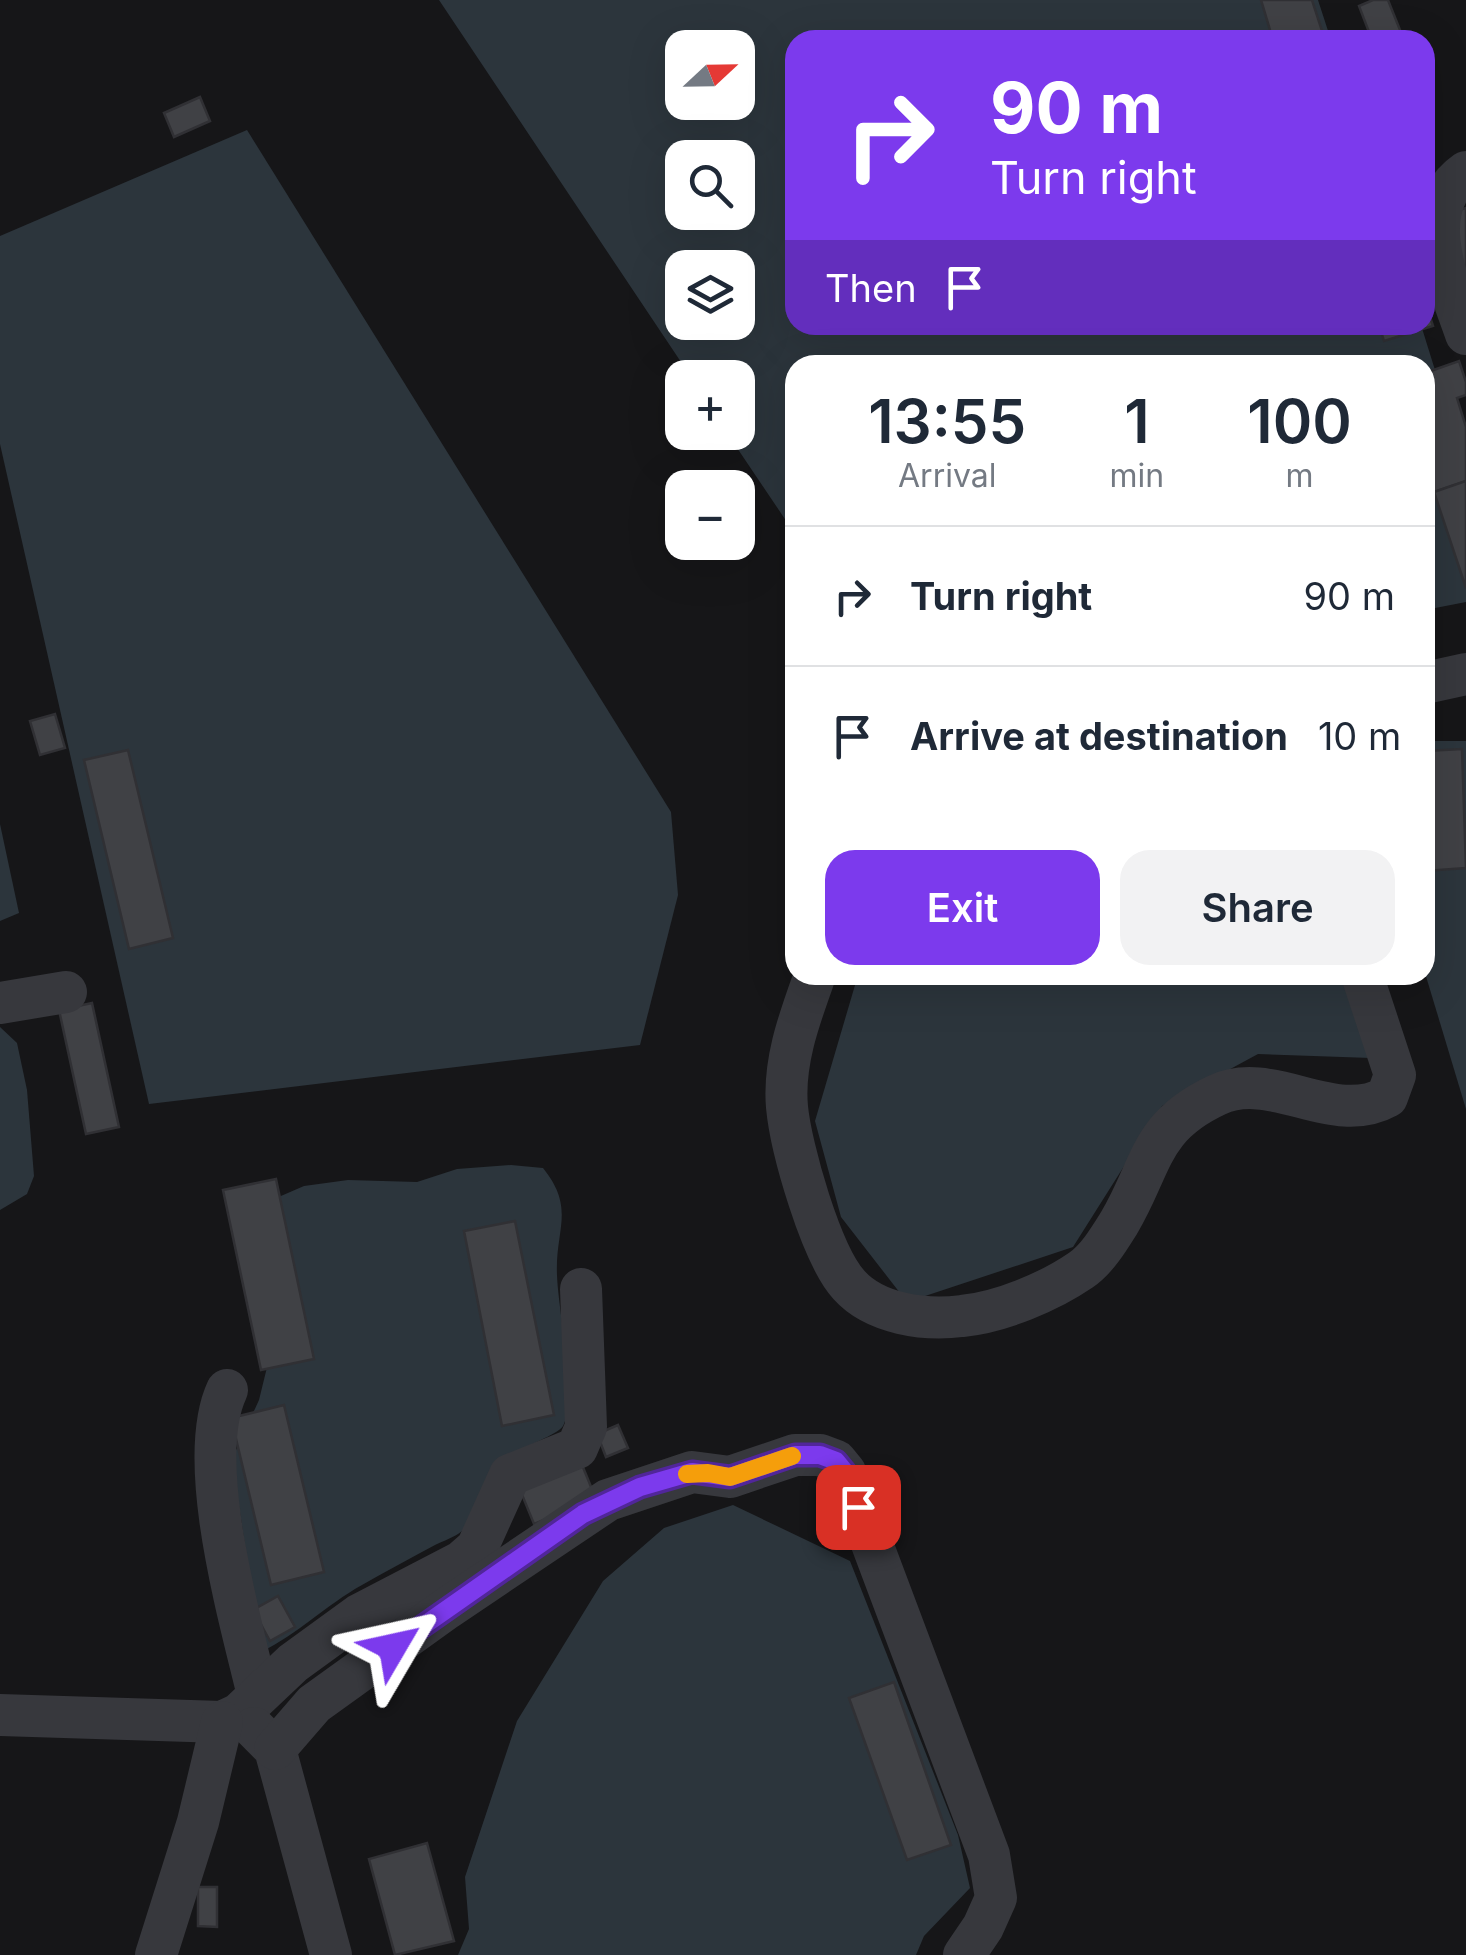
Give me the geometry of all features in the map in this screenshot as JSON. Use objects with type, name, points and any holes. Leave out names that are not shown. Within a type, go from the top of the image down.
[{"type":"street","points":[[1466,172],[1456,179],[1438,228],[1441,261],[1466,334]]},
{"type":"street","points":[[1435,681],[1466,674]]},
{"type":"street","points":[[811,985],[795,1029],[787,1106],[794,1148],[828,1246],[850,1286],[876,1304],[906,1315],[962,1316],[1037,1292],[1082,1269],[1121,1220],[1154,1146],[1199,1104],[1222,1092],[1269,1090],[1344,1106],[1364,1106],[1387,1096],[1395,1075],[1365,985]]},
{"type":"street","points":[[0,1003],[66,992]]},
{"type":"street","points":[[0,1715],[240,1710],[292,1664],[360,1615],[461,1562],[477,1548],[510,1475],[576,1448],[586,1427],[582,1289]]},
{"type":"street","points":[[156,1955],[198,1822],[240,1710],[218,1498],[218,1408],[227,1390]]},
{"type":"street","points":[[275,1750],[314,1704],[461,1598],[608,1500],[692,1472],[730,1477],[795,1455],[820,1455],[836,1461],[845,1472],[989,1855],[996,1898],[983,1928],[964,1955]]},
{"type":"street","points":[[240,1710],[275,1750],[331,1955]]},
{"type":"shaded area","points":[[439,0],[1318,0],[1328,30],[785,30],[785,335],[1424,335],[1430,355],[785,355],[785,519],[738,450],[755,450],[755,360],[680,360],[666,340],[755,340],[755,250],[665,250],[665,338]]},
{"type":"shaded area","points":[[247,130],[671,812],[678,895],[640,1045],[149,1104],[0,444],[0,236]]},
{"type":"shaded area","points":[[1435,370],[1466,470],[1466,602],[1435,608]]},
{"type":"shaded area","points":[[1435,741],[1466,741],[1466,1109],[1429,985],[1435,985]]},
{"type":"shaded area","points":[[0,824],[19,913],[0,921]]},
{"type":"shaded area","points":[[855,985],[1344,985],[1371,1058],[1258,1054],[1162,1106],[1073,1247],[907,1302],[841,1217],[815,1121]]},
{"type":"shaded area","points":[[0,1027],[17,1043],[27,1090],[34,1176],[27,1194],[0,1210]]},
{"type":"shaded area","points":[[511,1165],[543,1168],[559,1196],[562,1220],[557,1275],[568,1396],[563,1426],[500,1465],[473,1516],[459,1533],[349,1593],[261,1652],[232,1459],[259,1400],[270,1355],[274,1199],[304,1186],[348,1180],[417,1182],[457,1169]]},
{"type":"shaded area","points":[[733,1505],[850,1561],[958,1835],[970,1888],[924,1936],[916,1955],[458,1955],[469,1929],[465,1877],[517,1721],[603,1581],[664,1528]]},
{"type":"building","points":[[1261,0],[1312,0],[1322,30],[1270,30]]},
{"type":"building","points":[[1373,0],[1388,0],[1400,30],[1368,30],[1359,6]]},
{"type":"building","points":[[200,97],[210,121],[174,137],[164,113]]},
{"type":"building","points":[[1466,208],[1466,293],[1444,214]]},
{"type":"building","points":[[1382,335],[1404,335],[1384,341]]},
{"type":"building","points":[[1459,361],[1466,382],[1466,395],[1457,398],[1466,427],[1466,481],[1435,492],[1435,369]]},
{"type":"building","points":[[1466,481],[1466,588],[1435,495],[1435,492]]},
{"type":"building","points":[[55,714],[65,748],[40,755],[30,721]]},
{"type":"building","points":[[1462,749],[1466,868],[1435,870],[1435,750]]},
{"type":"building","points":[[128,750],[173,938],[129,949],[84,760]]},
{"type":"building","points":[[92,1003],[119,1127],[86,1134],[59,1010]]},
{"type":"building","points":[[276,1179],[314,1359],[261,1370],[223,1190]]},
{"type":"building","points":[[515,1221],[554,1415],[502,1426],[464,1231]]},
{"type":"building","points":[[284,1405],[324,1572],[271,1585],[231,1418]]},
{"type":"building","points":[[618,1425],[628,1448],[606,1457],[597,1434]]},
{"type":"building","points":[[578,1455],[596,1499],[534,1524],[516,1480]]},
{"type":"building","points":[[278,1596],[295,1627],[270,1641],[253,1610]]},
{"type":"building","points":[[894,1682],[951,1845],[907,1860],[849,1698]]},
{"type":"building","points":[[427,1843],[454,1941],[395,1955],[369,1859]]},
{"type":"building","points":[[198,1887],[217,1887],[217,1927],[198,1926]]},
{"type":"slow traffic","points":[[687,1474],[730,1477],[792,1456]]},
{"type":"route","points":[[393,1647],[583,1514],[640,1487],[692,1472],[730,1477],[795,1455],[820,1455],[836,1461],[845,1472],[858,1507]]}]
